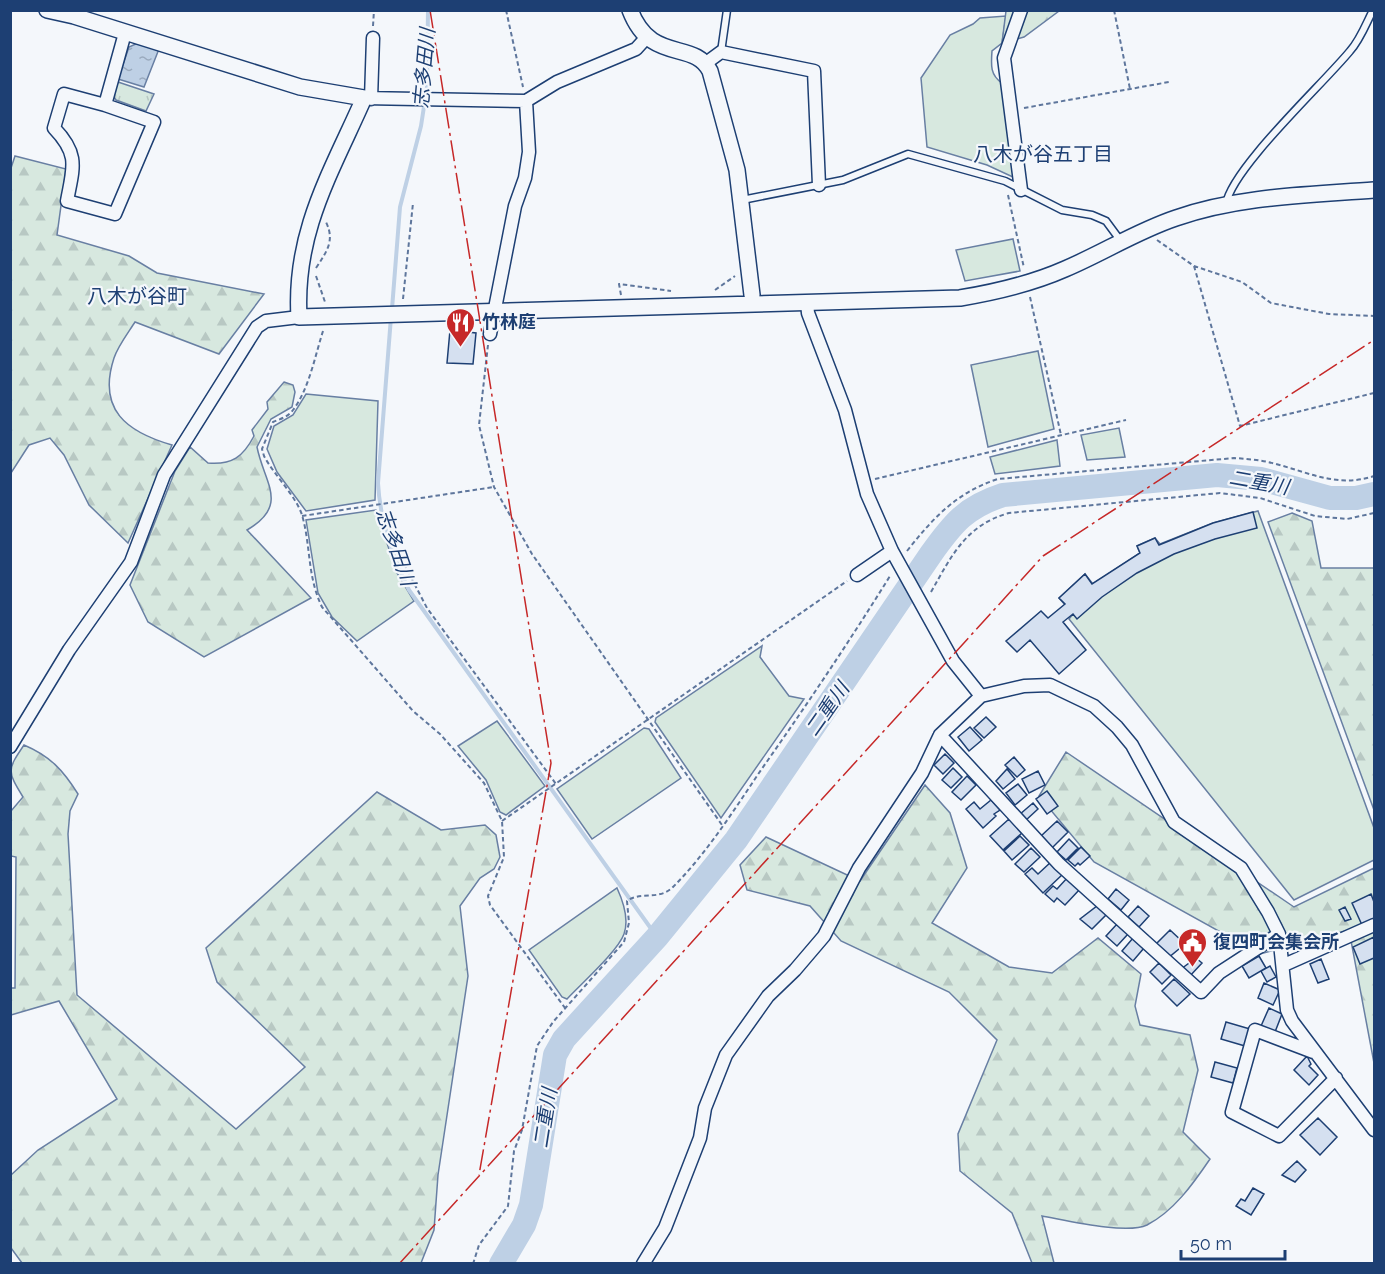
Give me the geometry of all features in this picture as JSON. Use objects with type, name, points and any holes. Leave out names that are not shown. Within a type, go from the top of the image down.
[{"type":"street","points":[[47,10],[74,13],[125,33],[300,87],[368,99],[526,101],[557,82],[636,49],[645,38]]},
{"type":"street","points":[[630,10],[637,28],[645,38],[706,63],[725,118],[742,200],[752,299]]},
{"type":"street","points":[[1021,10],[1004,58],[1013,110],[1021,190]]},
{"type":"street","points":[[105,105],[125,33]]},
{"type":"street","points":[[299,316],[298,270],[315,208],[368,99],[373,38]]},
{"type":"street","points":[[706,63],[721,52],[814,71],[819,185]]},
{"type":"street","points":[[64,94],[105,105],[154,122],[115,214],[67,201],[73,156],[68,142],[54,128],[64,94]]},
{"type":"street","points":[[490,334],[515,206],[525,178],[529,152],[526,101]]},
{"type":"street","points":[[10,747],[69,650],[131,562],[164,475],[257,327],[266,321],[299,316],[402,314],[752,299],[807,303],[960,298],[1027,284],[1065,269],[1120,240],[1199,210],[1226,205],[1374,190]]},
{"type":"street","points":[[807,303],[808,313],[845,410],[863,481],[892,551],[953,661],[970,686],[981,696]]},
{"type":"street","points":[[857,575],[892,551]]},
{"type":"street","points":[[643,1263],[665,1228],[700,1138],[705,1108],[726,1055],[768,996],[795,970],[824,936],[859,868],[900,802],[922,773],[940,735],[981,696],[1024,686],[1050,685],[1094,706],[1132,745],[1174,822],[1241,868],[1279,934],[1287,1010],[1314,1052],[1374,1130]]},
{"type":"street","points":[[940,735],[1059,864],[1201,992],[1218,973],[1279,934]]},
{"type":"street","points":[[1284,965],[1374,925]]},
{"type":"street","points":[[1314,1052],[1255,1030],[1232,1112],[1279,1136],[1336,1078]]},
{"type":"lane","points":[[721,52],[726,10]]},
{"type":"lane","points":[[1226,205],[1228,193],[1266,144],[1352,49],[1373,10]]},
{"type":"lane","points":[[742,200],[843,180],[908,154],[1005,182],[1062,210],[1092,215],[1106,221],[1120,240]]},
{"type":"path","points":[[373,38],[374,10]]},
{"type":"path","points":[[506,10],[526,101]]},
{"type":"path","points":[[1114,10],[1130,89]]},
{"type":"path","points":[[1013,110],[1169,82]]},
{"type":"path","points":[[1005,182],[1061,435]]},
{"type":"path","points":[[402,314],[413,203]]},
{"type":"path","points":[[315,208],[328,223],[332,238],[315,273],[327,315],[302,394],[287,416],[273,422],[262,449],[273,473],[302,516],[315,594],[322,607],[406,703],[440,734],[484,783],[502,822],[504,857],[488,896],[490,905],[565,1008]]},
{"type":"path","points":[[1149,228],[1153,237],[1194,266],[1242,282],[1271,303],[1329,314],[1374,316]]},
{"type":"path","points":[[712,291],[725,285],[749,265]]},
{"type":"path","points":[[1194,266],[1240,426],[1374,393]]},
{"type":"path","points":[[622,298],[619,284],[678,291]]},
{"type":"path","points":[[490,334],[479,425],[494,487],[532,554],[723,826]]},
{"type":"path","points":[[863,481],[1126,420]]},
{"type":"path","points":[[473,1263],[479,1245],[508,1206],[514,1150],[522,1130],[533,1060],[543,1035],[624,942],[629,923],[627,901],[632,897],[655,896],[671,889],[723,826],[900,567],[953,500],[973,488],[998,479],[1234,458],[1262,460],[1331,481],[1350,482],[1374,476]]},
{"type":"path","points":[[302,516],[494,487]]},
{"type":"path","points":[[919,603],[960,544],[983,522],[1009,513],[1220,493],[1260,498],[1315,516],[1347,519],[1374,513]]},
{"type":"path","points":[[404,564],[427,608],[556,784]]},
{"type":"path","points":[[502,822],[857,575]]},
{"type":"green space","points":[[1006,11],[1059,11],[1024,37],[1002,43]]},
{"type":"green space","points":[[1006,16],[1002,43],[992,51],[992,65],[995,77],[1002,83],[1015,178],[987,165],[927,147],[921,78],[950,35],[980,18]]},
{"type":"green space","points":[[118,82],[154,94],[146,111],[116,100],[113,96]]},
{"type":"green space","points":[[15,156],[66,169],[57,235],[129,256],[157,273],[264,294],[219,354],[135,322],[118,349],[110,376],[113,405],[129,425],[156,440],[172,445],[128,543],[89,505],[64,455],[50,438],[29,445],[11,473],[10,171]]},
{"type":"green space","points":[[1013,239],[1020,271],[965,281],[956,250]]},
{"type":"green space","points":[[1038,351],[1054,429],[988,447],[971,365]]},
{"type":"green space","points":[[284,382],[293,385],[295,392],[292,407],[271,419],[257,447],[271,493],[271,502],[268,512],[247,530],[311,598],[204,657],[148,622],[130,585],[175,471],[190,447],[208,463],[224,463],[236,458],[250,443],[254,436],[252,430],[268,409],[267,402]]},
{"type":"green space","points":[[306,394],[378,401],[375,500],[306,511],[277,472],[267,449],[274,426],[293,415]]},
{"type":"green space","points":[[1119,428],[1125,457],[1087,460],[1081,435]]},
{"type":"green space","points":[[1057,440],[1060,466],[995,474],[990,457]]},
{"type":"green space","points":[[376,510],[397,573],[414,601],[357,641],[332,617],[318,593],[306,520]]},
{"type":"green space","points":[[1258,511],[1374,828],[1374,860],[1294,900],[1069,619],[1073,614],[1059,598],[1085,574],[1093,584],[1140,553],[1137,546],[1155,538],[1160,544],[1213,523]]},
{"type":"green space","points":[[1292,513],[1312,521],[1321,568],[1374,568],[1374,810],[1268,522]]},
{"type":"green space","points":[[762,646],[760,657],[789,696],[804,699],[721,818],[655,722],[656,718]]},
{"type":"green space","points":[[497,721],[545,786],[506,815],[500,812],[486,780],[458,746]]},
{"type":"green space","points":[[644,728],[649,729],[681,778],[592,839],[557,789]]},
{"type":"green space","points":[[24,745],[55,765],[78,794],[70,811],[68,834],[77,995],[236,1129],[305,1067],[217,982],[206,948],[377,792],[441,830],[485,825],[496,835],[500,857],[494,869],[480,878],[460,906],[468,976],[438,1175],[434,1230],[421,1263],[22,1263],[11,1248],[11,1175],[38,1150],[117,1099],[59,1001],[11,1015],[11,988],[15,988],[16,857],[11,856],[11,811],[23,797],[11,771],[14,760]]},
{"type":"green space","points":[[1066,752],[1294,907],[1374,868],[1374,1063],[1349,930],[1260,954],[1094,862],[1039,796]]},
{"type":"green space","points":[[925,785],[950,813],[967,868],[932,923],[1009,967],[1052,973],[1098,938],[1141,974],[1135,1006],[1140,1025],[1190,1035],[1198,1070],[1183,1132],[1210,1159],[1174,1205],[1147,1225],[1137,1228],[1111,1228],[1042,1216],[1054,1263],[1032,1263],[1012,1213],[960,1171],[958,1134],[997,1040],[949,992],[841,941],[810,906],[747,890],[740,865],[766,837],[860,881]]},
{"type":"green space","points":[[617,888],[626,917],[624,934],[615,949],[590,976],[567,999],[562,997],[529,950]]},
{"type":"water","points":[[140,42],[159,49],[144,87],[118,79],[129,47]]},
{"type":"building","points":[[450,330],[476,333],[473,364],[447,363]]},
{"type":"building","points":[[1253,512],[1257,528],[1215,539],[1174,554],[1137,573],[1102,597],[1077,619],[1073,614],[1063,622],[1086,650],[1059,674],[1030,640],[1017,652],[1006,641],[1041,611],[1048,618],[1065,604],[1059,598],[1085,574],[1092,584],[1140,553],[1137,546],[1155,538],[1159,545],[1213,523]]},
{"type":"building","points":[[986,717],[996,727],[984,738],[974,728]]},
{"type":"building","points":[[970,727],[982,740],[969,751],[958,737]]},
{"type":"building","points":[[945,754],[954,763],[943,774],[934,765]]},
{"type":"building","points":[[1014,757],[1025,770],[1017,777],[1005,765]]},
{"type":"building","points":[[953,768],[962,777],[951,788],[942,780]]},
{"type":"building","points":[[1007,769],[1015,779],[1003,789],[996,781]]},
{"type":"building","points":[[1038,771],[1045,785],[1029,793],[1022,779]]},
{"type":"building","points":[[967,776],[976,785],[961,800],[952,792]]},
{"type":"building","points":[[1018,784],[1027,795],[1015,805],[1006,793]]},
{"type":"building","points":[[1047,791],[1058,806],[1047,814],[1036,799]]},
{"type":"building","points":[[991,800],[1000,810],[983,828],[966,809],[974,802],[980,809]]},
{"type":"building","points":[[1033,803],[1038,809],[1025,821],[1019,815]]},
{"type":"building","points":[[1009,819],[1022,833],[1003,850],[990,836]]},
{"type":"building","points":[[1057,821],[1068,832],[1052,848],[1041,836]]},
{"type":"building","points":[[1020,836],[1029,845],[1012,860],[1004,851]]},
{"type":"building","points":[[1069,839],[1078,848],[1066,860],[1057,852]]},
{"type":"building","points":[[1081,847],[1090,856],[1080,865],[1078,863],[1075,866],[1068,860]]},
{"type":"building","points":[[1031,848],[1040,857],[1024,872],[1015,864]]},
{"type":"building","points":[[1052,861],[1064,873],[1043,893],[1025,874],[1032,868],[1038,874]]},
{"type":"building","points":[[1068,877],[1080,889],[1065,905],[1057,898],[1054,902],[1045,894],[1053,886],[1057,889]]},
{"type":"building","points":[[1116,889],[1129,900],[1121,910],[1108,899]]},
{"type":"building","points":[[1371,894],[1374,902],[1374,919],[1362,925],[1352,903]]},
{"type":"building","points":[[1097,906],[1107,914],[1092,929],[1080,919]]},
{"type":"building","points":[[1138,906],[1149,916],[1139,927],[1128,917]]},
{"type":"building","points":[[1345,907],[1351,919],[1345,921],[1339,910]]},
{"type":"building","points":[[1117,924],[1128,934],[1117,946],[1106,936]]},
{"type":"building","points":[[1170,930],[1185,944],[1168,958],[1155,945]]},
{"type":"building","points":[[1374,937],[1374,958],[1360,964],[1353,947]]},
{"type":"building","points":[[1133,938],[1144,948],[1133,961],[1122,951]]},
{"type":"building","points":[[1259,956],[1266,968],[1249,978],[1242,966]]},
{"type":"building","points":[[1196,958],[1202,963],[1189,977],[1181,969]]},
{"type":"building","points":[[1321,959],[1329,979],[1318,983],[1310,964]]},
{"type":"building","points":[[1159,963],[1171,975],[1162,984],[1150,972]]},
{"type":"building","points":[[1270,966],[1276,977],[1267,982],[1261,971]]},
{"type":"building","points":[[1174,979],[1190,994],[1177,1006],[1162,991]]},
{"type":"building","points":[[1264,983],[1280,990],[1273,1005],[1258,998]]},
{"type":"building","points":[[1269,1008],[1282,1014],[1275,1032],[1261,1026]]},
{"type":"building","points":[[1226,1022],[1250,1029],[1245,1046],[1221,1039]]},
{"type":"building","points":[[1307,1056],[1311,1064],[1309,1066],[1318,1075],[1309,1085],[1294,1070]]},
{"type":"building","points":[[1215,1062],[1237,1068],[1233,1083],[1211,1077]]},
{"type":"building","points":[[1318,1118],[1337,1137],[1320,1155],[1300,1135]]},
{"type":"building","points":[[1297,1161],[1306,1170],[1295,1182],[1282,1175]]},
{"type":"building","points":[[1253,1188],[1264,1194],[1251,1215],[1236,1206],[1241,1199],[1245,1201]]},
{"type":"waterway","name":"志多田川","points":[[392,309],[400,207],[421,126],[427,87],[428,10]]},
{"type":"waterway","name":"志多田川","points":[[391,317],[378,483],[384,525],[397,564],[409,590],[657,937]]},
{"type":"waterway","name":"二重川","points":[[501,1264],[524,1225],[531,1205],[555,1055],[564,1039],[657,937],[736,840],[931,554],[961,517],[979,505],[1003,495],[1217,475],[1261,479],[1330,498],[1356,498],[1374,494]]},
{"type":"power","points":[[430,10],[551,763],[479,1175]]},
{"type":"power","points":[[399,1264],[1043,556],[1374,340]]},
{"type":"place","name":"竹林庭","points":[[461,348]]},
{"type":"place","name":"復四町会集会所","points":[[1192,968]]},
{"type":"district","name":"八木が谷五丁目","points":[[1043,154]]},
{"type":"district","name":"八木が谷町","points":[[137,296]]}]
